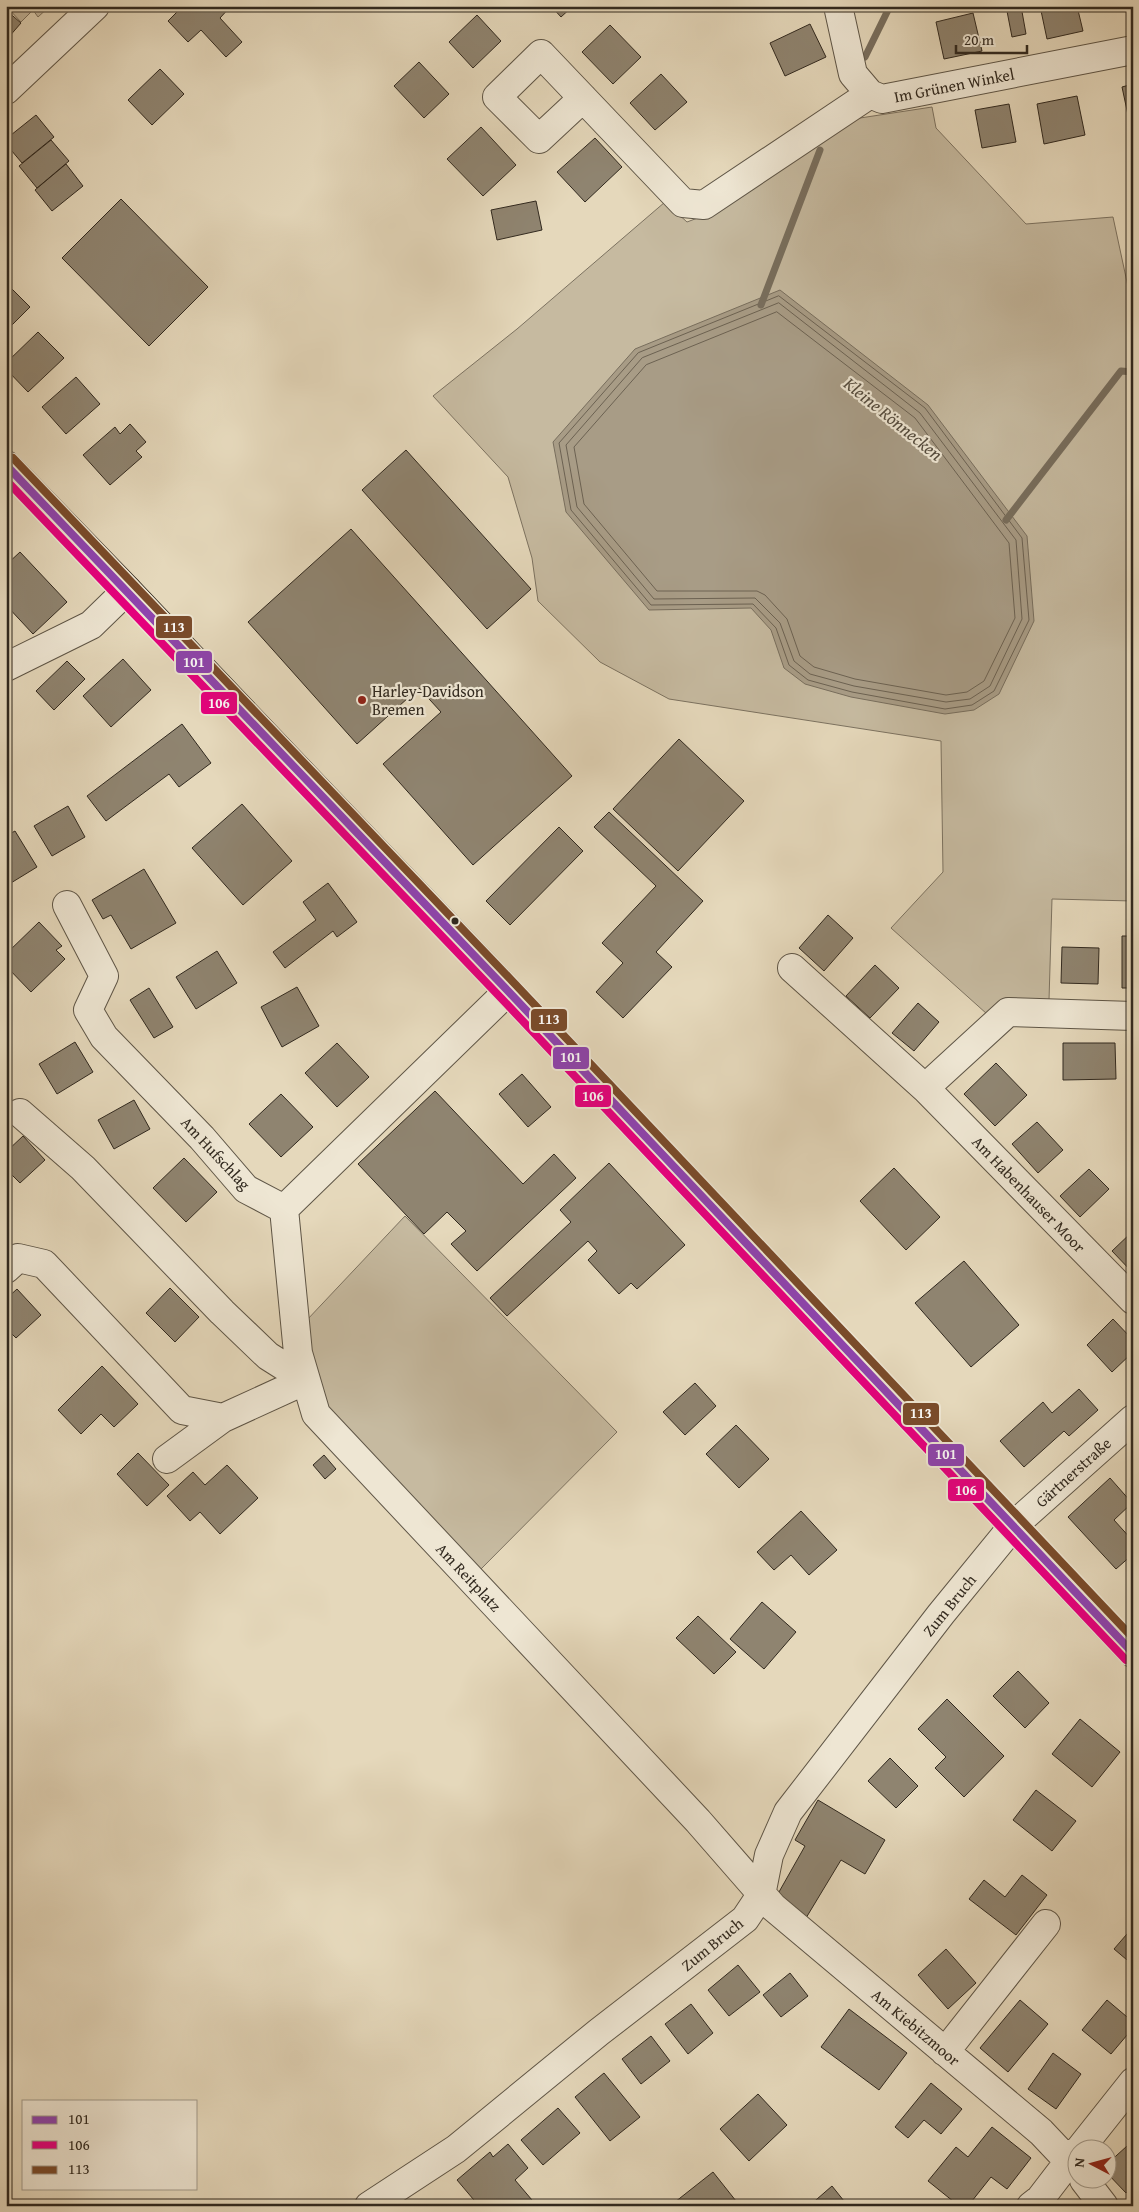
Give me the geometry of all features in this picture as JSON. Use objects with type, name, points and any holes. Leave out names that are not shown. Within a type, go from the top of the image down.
[{"type":"main road","points":[[6,465],[127,590],[1133,1653]]},
{"type":"street","points":[[10,79],[94,6]]},
{"type":"street","name":"Im Grünen Winkel","points":[[838,6],[853,74],[870,94],[882,98],[1133,50]]},
{"type":"street","points":[[583,98],[683,203],[704,205],[870,94]]},
{"type":"street","points":[[6,667],[91,625],[127,590]]},
{"type":"street","name":"Am Hufschlag","points":[[67,905],[104,976],[88,1010],[104,1037],[202,1138],[246,1189],[284,1209]]},
{"type":"street","name":"Am Habenhauser Moor","points":[[792,968],[925,1088],[1133,1300]]},
{"type":"street","points":[[284,1209],[508,992]]},
{"type":"street","points":[[925,1088],[1008,1012],[1133,1016]]},
{"type":"street","points":[[20,1113],[83,1168],[222,1312],[268,1356],[306,1380]]},
{"type":"street","name":"Am Reitplatz","points":[[284,1209],[298,1353],[316,1414],[698,1821],[761,1895]]},
{"type":"street","points":[[6,1269],[18,1258],[44,1264],[156,1385],[182,1410],[223,1418]]},
{"type":"street","points":[[167,1459],[223,1418],[306,1380]]},
{"type":"street","name":"Gärtnerstraße","points":[[1012,1526],[1133,1419]]},
{"type":"street","name":"Zum Bruch","points":[[369,2206],[456,2149],[599,2032],[745,1919],[761,1895],[769,1855],[788,1812],[941,1614],[1012,1526]]},
{"type":"street","name":"Am Kiebitzmoor","points":[[761,1895],[1066,2153]]},
{"type":"street","points":[[945,2052],[1046,1924]]},
{"type":"street","points":[[1092,2140],[1133,2082]]},
{"type":"street","points":[[1031,2206],[1066,2173]]},
{"type":"street","name":"Am Kiebitzmoor","points":[[1094,2190],[1104,2206]]},
{"type":"shaded area","points":[[6,6],[50,6],[38,17],[33,10],[21,22]]},
{"type":"shaded area","points":[[932,107],[936,128],[1026,224],[1113,217],[1133,310],[1133,901],[1052,899],[1049,1000],[1005,998],[987,1014],[891,928],[943,872],[941,741],[669,699],[600,662],[538,601],[532,558],[508,477],[433,396],[517,329],[665,202],[687,222],[724,208],[847,120]]},
{"type":"shaded area","points":[[405,1216],[617,1432],[480,1570],[320,1404],[306,1321]]},
{"type":"water","points":[[780,290],[928,405],[1027,536],[1034,621],[999,694],[974,710],[945,714],[851,697],[805,684],[784,668],[771,630],[751,608],[649,610],[566,512],[553,442],[635,349]]},
{"type":"building","points":[[183,6],[231,6],[220,18],[242,42],[226,57],[201,30],[188,42],[168,21]]},
{"type":"building","points":[[551,6],[573,6],[561,17]]},
{"type":"building","points":[[1006,6],[1021,6],[1026,34],[1012,37]]},
{"type":"building","points":[[1040,6],[1077,6],[1083,31],[1047,39]]},
{"type":"building","points":[[6,10],[21,23],[8,38],[6,37]]},
{"type":"building","points":[[973,13],[982,51],[944,59],[936,22]]},
{"type":"building","points":[[477,15],[501,41],[473,68],[449,42]]},
{"type":"building","points":[[810,24],[826,57],[785,76],[770,43]]},
{"type":"building","points":[[610,25],[641,57],[613,84],[582,52]]},
{"type":"building","points":[[419,62],[449,94],[424,118],[394,86]]},
{"type":"building","points":[[160,69],[184,94],[152,125],[128,100]]},
{"type":"building","points":[[661,74],[687,102],[655,130],[630,103]]},
{"type":"building","points":[[1133,84],[1133,134],[1132,134],[1122,87]]},
{"type":"building","points":[[1077,96],[1085,135],[1044,144],[1037,104]]},
{"type":"building","points":[[1009,104],[1016,142],[982,148],[975,110]]},
{"type":"building","points":[[36,115],[54,137],[22,163],[6,144],[6,139]]},
{"type":"building","points":[[481,127],[516,165],[483,196],[447,159]]},
{"type":"building","points":[[595,138],[622,167],[585,202],[557,172]]},
{"type":"building","points":[[51,140],[69,161],[37,188],[19,166]]},
{"type":"building","points":[[66,164],[83,186],[52,211],[35,190]]},
{"type":"building","points":[[121,199],[208,287],[149,346],[62,258]]},
{"type":"building","points":[[536,201],[542,230],[497,240],[491,210]]},
{"type":"building","points":[[6,283],[30,307],[6,331]]},
{"type":"building","points":[[38,332],[64,358],[28,392],[6,369],[6,363]]},
{"type":"building","points":[[76,377],[100,404],[66,434],[42,407]]},
{"type":"building","points":[[130,424],[146,442],[136,451],[142,457],[110,485],[83,455],[115,427],[120,434]]},
{"type":"building","points":[[406,450],[531,589],[487,629],[362,490]]},
{"type":"building","name":"Harley-Davidson Bremen","points":[[351,529],[572,776],[473,865],[383,764],[441,712],[419,688],[357,744],[248,622]]},
{"type":"building","points":[[20,552],[67,602],[33,634],[6,605],[6,565]]},
{"type":"building","points":[[123,659],[151,690],[111,727],[83,696]]},
{"type":"building","points":[[67,661],[85,679],[54,710],[36,691]]},
{"type":"building","points":[[182,724],[211,763],[179,787],[169,774],[106,821],[87,796]]},
{"type":"building","points":[[679,739],[744,801],[678,871],[613,809]]},
{"type":"building","points":[[242,804],[292,861],[243,905],[192,848]]},
{"type":"building","points":[[68,806],[85,837],[52,856],[34,826]]},
{"type":"building","points":[[609,812],[703,901],[656,952],[672,967],[623,1018],[596,992],[623,963],[602,943],[656,886],[594,827]]},
{"type":"building","points":[[559,827],[583,851],[510,925],[486,901]]},
{"type":"building","points":[[15,831],[37,867],[6,886],[6,836]]},
{"type":"building","points":[[144,869],[176,923],[131,949],[111,915],[103,919],[92,900]]},
{"type":"building","points":[[328,883],[357,922],[337,937],[333,931],[285,968],[273,952],[316,920],[303,902]]},
{"type":"building","points":[[828,915],[853,938],[824,971],[799,948]]},
{"type":"building","points":[[39,922],[62,946],[56,950],[65,959],[31,992],[6,966],[6,954]]},
{"type":"building","points":[[1122,936],[1133,936],[1133,988],[1122,988]]},
{"type":"building","points":[[1062,947],[1099,948],[1098,984],[1061,983]]},
{"type":"building","points":[[217,951],[237,983],[196,1009],[176,977]]},
{"type":"building","points":[[875,965],[899,988],[870,1018],[846,996]]},
{"type":"building","points":[[297,987],[319,1026],[282,1047],[261,1007]]},
{"type":"building","points":[[149,988],[173,1027],[154,1038],[130,1000]]},
{"type":"building","points":[[918,1003],[939,1022],[914,1051],[892,1033]]},
{"type":"building","points":[[75,1042],[93,1072],[57,1094],[39,1064]]},
{"type":"building","points":[[337,1043],[369,1077],[337,1107],[305,1073]]},
{"type":"building","points":[[1063,1043],[1115,1043],[1116,1079],[1063,1080]]},
{"type":"building","points":[[996,1063],[1027,1095],[995,1126],[964,1094]]},
{"type":"building","points":[[522,1074],[551,1107],[528,1127],[499,1094]]},
{"type":"building","points":[[435,1091],[523,1184],[554,1154],[576,1178],[477,1271],[451,1244],[466,1231],[447,1212],[424,1234],[358,1164]]},
{"type":"building","points":[[281,1094],[313,1127],[281,1157],[249,1124]]},
{"type":"building","points":[[134,1100],[150,1129],[114,1149],[98,1120]]},
{"type":"building","points":[[1037,1122],[1063,1150],[1038,1173],[1012,1144]]},
{"type":"building","points":[[23,1136],[45,1160],[20,1183],[6,1169],[6,1152]]},
{"type":"building","points":[[184,1158],[217,1192],[186,1222],[153,1188]]},
{"type":"building","points":[[609,1163],[685,1245],[637,1289],[631,1283],[619,1294],[588,1260],[597,1251],[588,1241],[507,1316],[490,1298],[571,1222],[560,1210]]},
{"type":"building","points":[[894,1168],[940,1217],[906,1250],[860,1201]]},
{"type":"building","points":[[1089,1169],[1109,1189],[1080,1217],[1060,1196]]},
{"type":"building","points":[[1133,1231],[1133,1273],[1112,1251]]},
{"type":"building","points":[[964,1261],[1019,1325],[971,1367],[915,1303]]},
{"type":"building","points":[[170,1288],[199,1317],[175,1342],[146,1313]]},
{"type":"building","points":[[17,1289],[41,1315],[16,1338],[6,1328],[6,1299]]},
{"type":"building","points":[[1113,1319],[1133,1340],[1133,1352],[1112,1372],[1087,1345]]},
{"type":"building","points":[[102,1366],[138,1404],[114,1427],[101,1414],[81,1434],[58,1410]]},
{"type":"building","points":[[695,1383],[716,1406],[685,1435],[663,1412]]},
{"type":"building","points":[[1079,1389],[1098,1410],[1069,1436],[1064,1431],[1024,1467],[1000,1441],[1043,1402],[1052,1413]]},
{"type":"building","points":[[736,1425],[769,1459],[739,1488],[706,1454]]},
{"type":"building","points":[[138,1453],[169,1485],[147,1506],[117,1474]]},
{"type":"building","points":[[324,1455],[336,1469],[325,1479],[313,1465]]},
{"type":"building","points":[[227,1465],[258,1498],[220,1534],[200,1512],[190,1521],[167,1496],[193,1472],[205,1485]]},
{"type":"building","points":[[1110,1478],[1132,1503],[1114,1520],[1133,1541],[1133,1554],[1116,1569],[1068,1517]]},
{"type":"building","points":[[801,1511],[837,1550],[809,1575],[791,1555],[774,1570],[757,1552]]},
{"type":"building","points":[[762,1602],[796,1632],[764,1669],[730,1639]]},
{"type":"building","points":[[698,1616],[736,1652],[714,1674],[676,1638]]},
{"type":"building","points":[[1018,1671],[1049,1703],[1025,1728],[993,1696]]},
{"type":"building","points":[[947,1699],[1004,1756],[964,1797],[935,1768],[946,1757],[918,1729]]},
{"type":"building","points":[[1080,1719],[1120,1752],[1092,1787],[1052,1754]]},
{"type":"building","points":[[890,1758],[918,1786],[896,1808],[868,1781]]},
{"type":"building","points":[[1036,1790],[1076,1821],[1052,1851],[1013,1820]]},
{"type":"building","points":[[818,1800],[885,1840],[865,1874],[841,1860],[806,1918],[775,1899],[805,1846],[795,1840]]},
{"type":"building","points":[[1022,1875],[1047,1895],[1016,1935],[969,1899],[984,1880],[1005,1897]]},
{"type":"building","points":[[1133,1927],[1133,1965],[1114,1949]]},
{"type":"building","points":[[946,1949],[976,1983],[948,2009],[918,1975]]},
{"type":"building","points":[[738,1965],[760,1992],[729,2016],[708,1990]]},
{"type":"building","points":[[790,1973],[808,1996],[781,2017],[763,1995]]},
{"type":"building","points":[[1020,2000],[1048,2024],[1008,2072],[980,2048]]},
{"type":"building","points":[[1107,2000],[1133,2022],[1133,2028],[1111,2054],[1082,2030]]},
{"type":"building","points":[[691,2004],[713,2033],[688,2054],[665,2024]]},
{"type":"building","points":[[849,2009],[907,2053],[879,2090],[821,2047]]},
{"type":"building","points":[[651,2036],[670,2061],[641,2084],[622,2059]]},
{"type":"building","points":[[1053,2053],[1081,2074],[1056,2109],[1028,2089]]},
{"type":"building","points":[[604,2073],[640,2117],[610,2141],[575,2097]]},
{"type":"building","points":[[931,2083],[962,2109],[941,2134],[924,2120],[908,2138],[895,2127]]},
{"type":"building","points":[[758,2094],[787,2125],[749,2161],[720,2129]]},
{"type":"building","points":[[558,2108],[580,2133],[543,2165],[521,2140]]},
{"type":"building","points":[[992,2127],[1031,2158],[1007,2189],[991,2177],[968,2206],[959,2206],[928,2181],[956,2147],[968,2157]]},
{"type":"building","points":[[508,2144],[528,2168],[515,2180],[532,2200],[525,2206],[479,2206],[457,2180],[490,2152],[493,2157]]},
{"type":"building","points":[[1127,2146],[1133,2151],[1133,2186],[1126,2193],[1116,2182],[1116,2156]]},
{"type":"building","points":[[713,2172],[740,2206],[677,2206],[675,2202]]},
{"type":"building","points":[[832,2186],[848,2206],[809,2206]]},
{"type":"waterway","name":"Kleine Rönnecken","points":[[865,57],[890,6]]},
{"type":"waterway","name":"Kleine Rönnecken","points":[[761,305],[820,150]]},
{"type":"waterway","name":"Kleine Rönnecken","points":[[1006,520],[1121,371],[1133,372]]},
{"type":"transit line","name":"113","points":[[13,458],[515,984],[1133,1638]]},
{"type":"transit line","name":"101","points":[[6,465],[508,991],[1133,1653]]},
{"type":"transit line","name":"106","points":[[6,480],[501,998],[1126,1660]]},
{"type":"place","name":"Harley-Davidson Bremen","points":[[362,700]]}]
